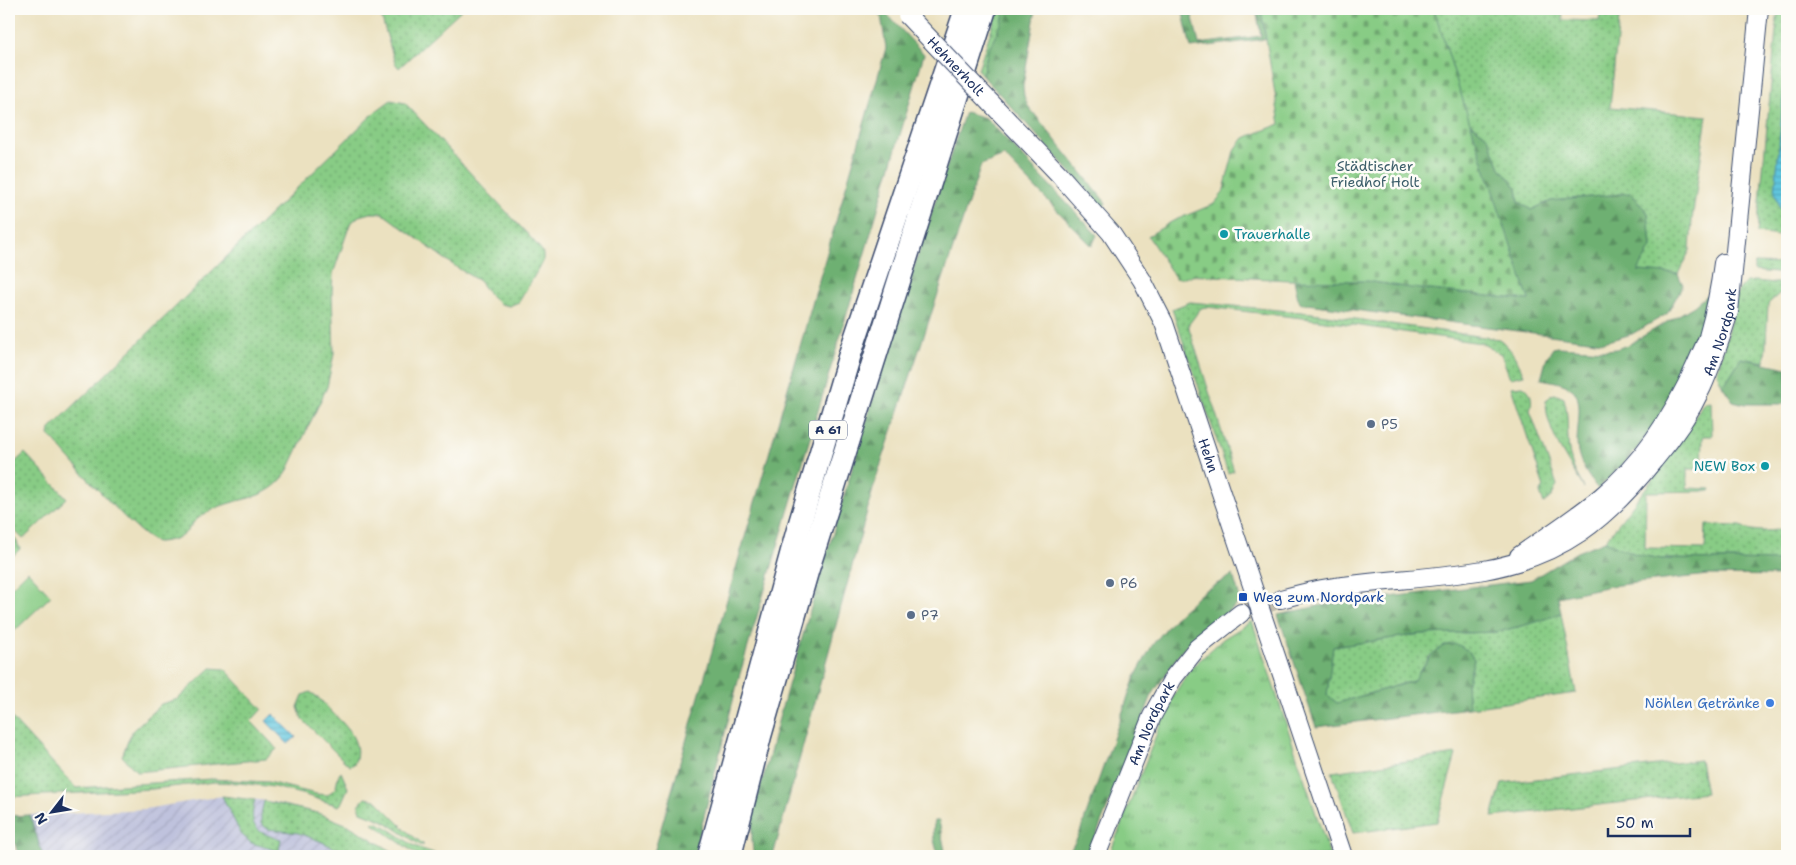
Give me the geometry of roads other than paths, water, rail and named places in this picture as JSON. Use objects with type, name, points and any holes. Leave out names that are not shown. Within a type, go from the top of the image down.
[{"type":"highway","name":"A 61","points":[[709,856],[797,533],[848,363],[895,217],[966,9]]},
{"type":"highway","name":"A 61","points":[[730,856],[760,736],[807,572],[985,9]]},
{"type":"street","name":"Am Nordpark","points":[[1511,563],[1601,497],[1637,462],[1662,428],[1689,380],[1707,339],[1718,297],[1724,259],[1747,9]]},
{"type":"street","name":"Am Nordpark","points":[[1281,599],[1322,589],[1485,570],[1538,556],[1569,541],[1603,516],[1627,492],[1674,435],[1702,388],[1729,312],[1759,9]]},
{"type":"street","name":"Hehnerholt","points":[[904,12],[990,102]]},
{"type":"street","name":"Hehn","points":[[990,102],[1058,173],[1111,233],[1142,280],[1156,306],[1177,358],[1343,856]]},
{"type":"street","name":"Am Nordpark","points":[[1096,856],[1152,716],[1174,678],[1197,648],[1241,613]]},
{"type":"water","points":[[1787,87],[1787,217],[1780,208],[1775,192],[1784,88]]},
{"type":"water","points":[[273,714],[296,737],[288,744],[266,721]]},
{"type":"tunnel","points":[[1241,613],[1281,599]]},
{"type":"place","name":"Trauerhalle","points":[[1224,234]]},
{"type":"place","name":"P5","points":[[1371,424]]},
{"type":"place","name":"NEW Box","points":[[1765,466]]},
{"type":"place","name":"P6","points":[[1110,583]]},
{"type":"place","name":"Weg zum Nordpark","points":[[1243,597]]},
{"type":"place","name":"P7","points":[[911,615]]},
{"type":"place","name":"Nöhlen Getränke","points":[[1770,703]]},
{"type":"park label","name":"Städtischer Friedhof Holt","points":[[1375,174]]}]
